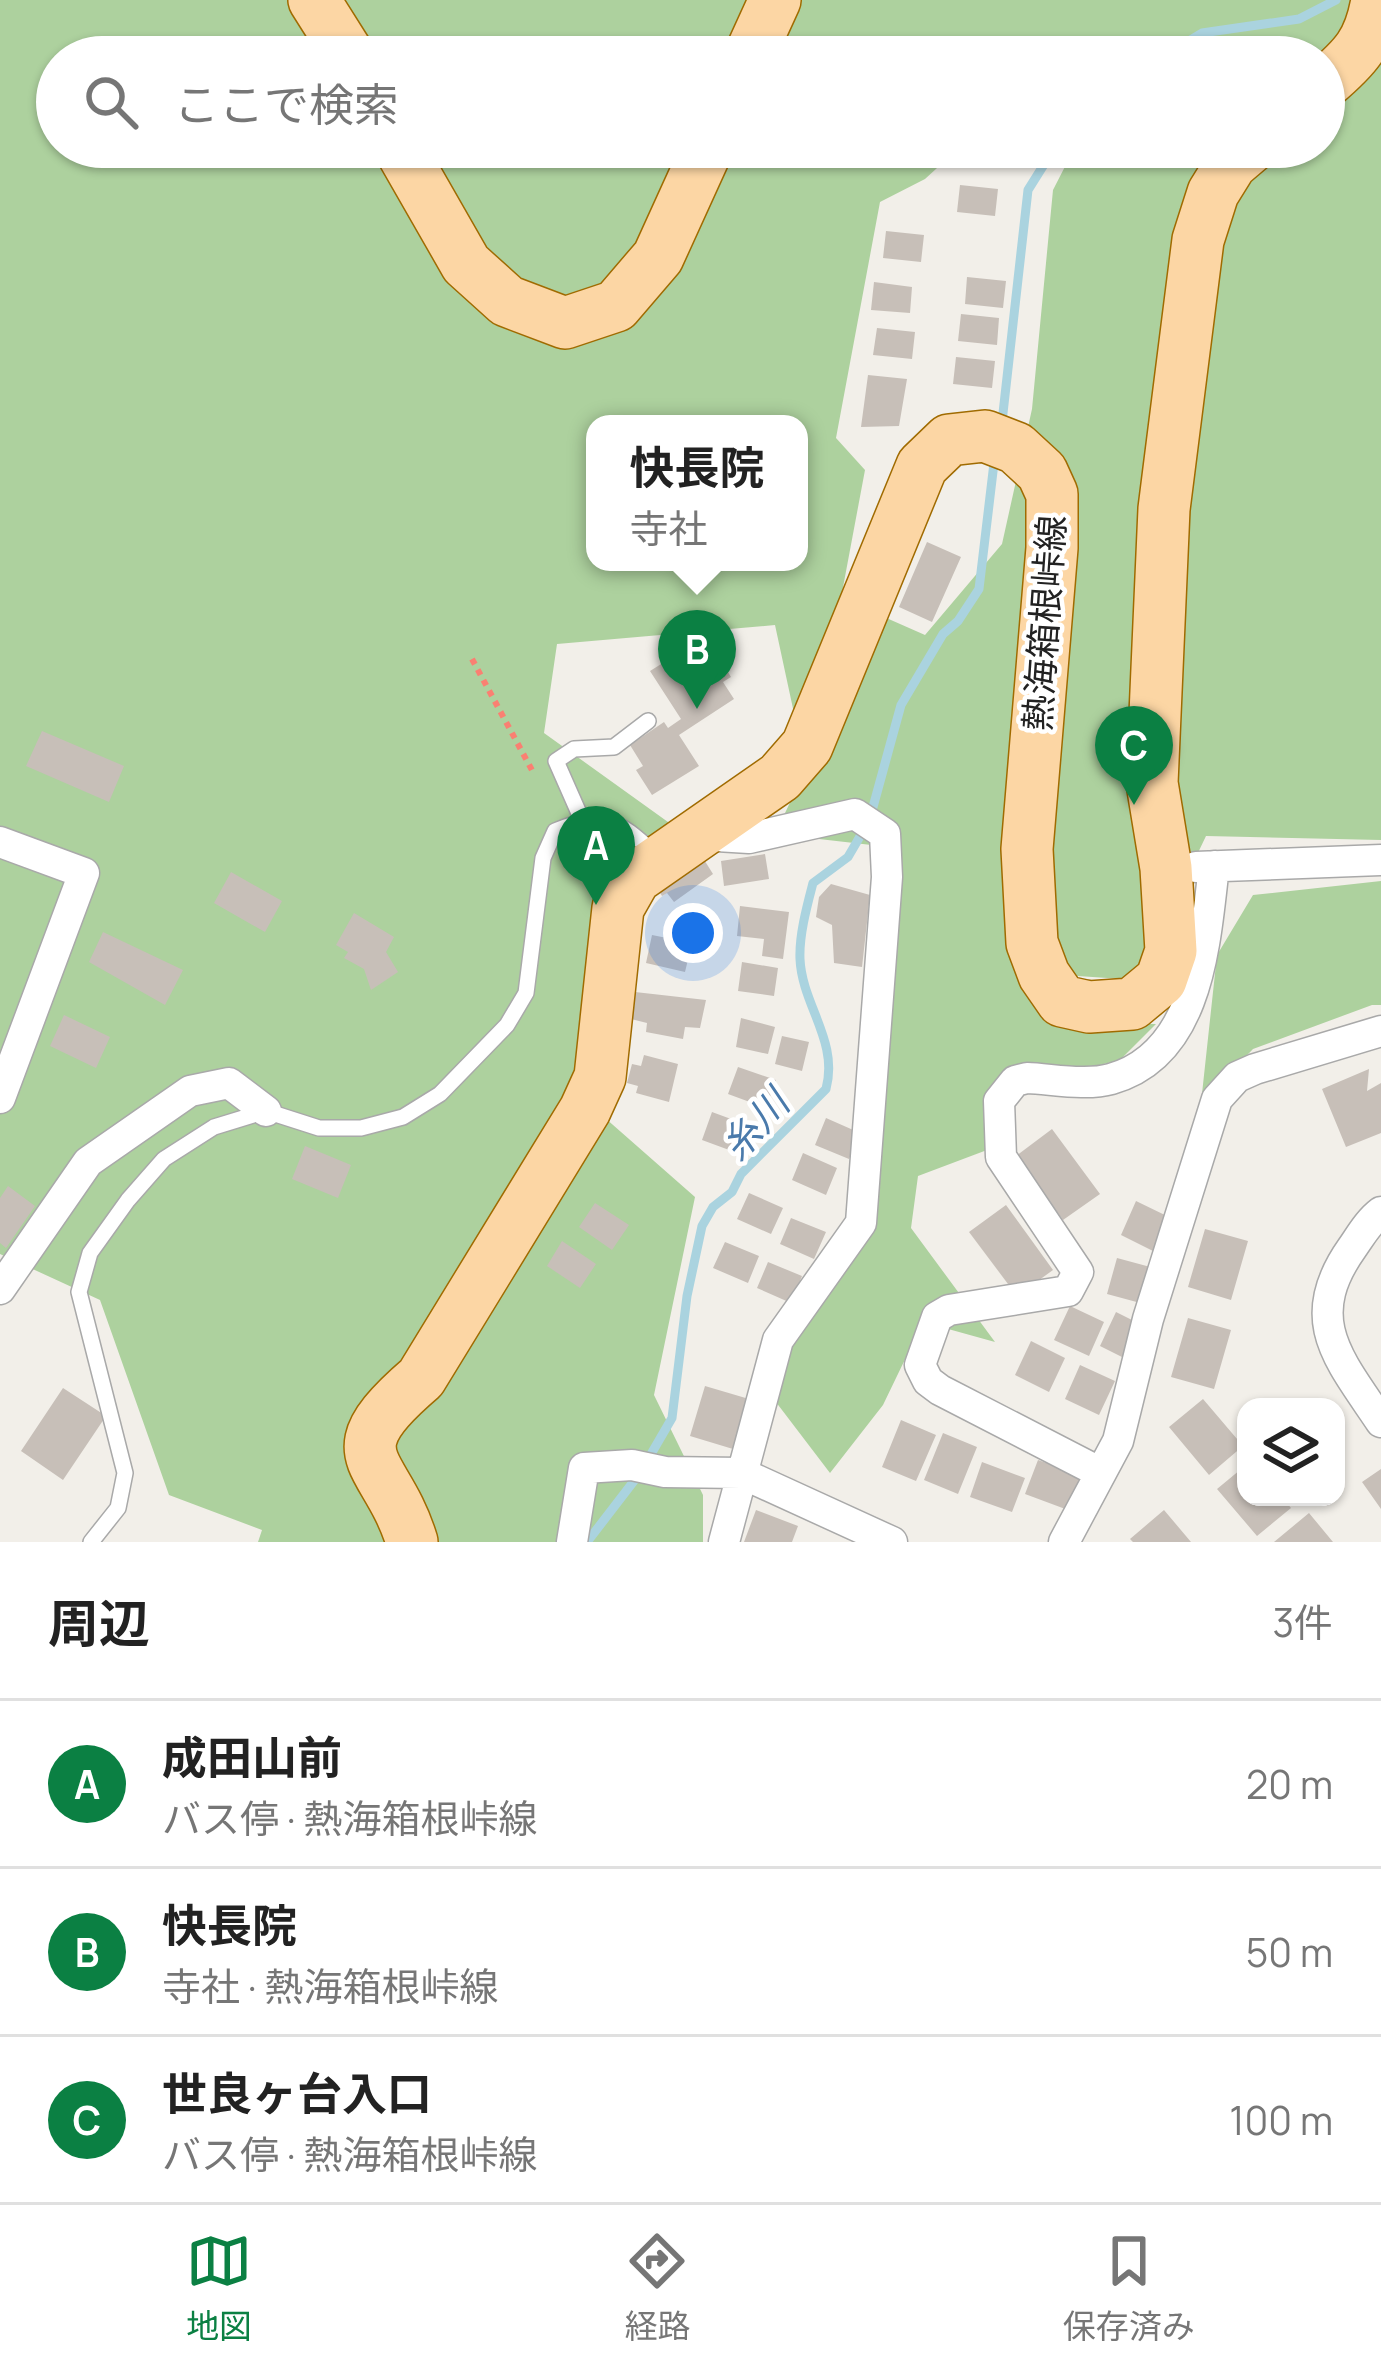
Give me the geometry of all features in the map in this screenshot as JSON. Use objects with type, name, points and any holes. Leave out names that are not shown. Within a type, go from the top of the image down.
[{"type":"main road","points":[[314,0],[337,36]]},
{"type":"main road","points":[[759,36],[775,0]]},
{"type":"main road","points":[[1345,66],[1372,32],[1377,0]]},
{"type":"main road","points":[[411,168],[466,264],[507,301],[565,323],[616,307],[658,257],[698,168]]},
{"type":"main road","name":"熱海箱根峠線","points":[[412,1542],[368,1454],[374,1426],[386,1408],[421,1378],[585,1110],[600,1077],[618,908],[635,878],[780,777],[806,746],[922,466],[949,440],[985,436],[1016,448],[1042,472],[1052,494],[1052,548],[1028,849],[1032,943],[1044,975],[1062,1001],[1089,1007],[1132,1004],[1161,980],[1190,867],[1152,783],[1164,509],[1198,240],[1213,193],[1229,168]]},
{"type":"street","points":[[681,848],[855,814],[885,834],[887,877],[861,1223],[778,1340],[724,1542]]},
{"type":"street","points":[[0,842],[84,874],[0,1098]]},
{"type":"street","points":[[1101,1473],[940,1390],[928,1382],[920,1365],[937,1317],[949,1310],[1068,1291],[1078,1272],[1001,1157],[999,1101],[1015,1081],[1106,1081],[1132,1071],[1171,1036],[1201,973],[1190,867],[1381,860]]},
{"type":"street","points":[[1064,1542],[1118,1441],[1148,1319],[1217,1099],[1237,1077],[1255,1069],[1381,1031]]},
{"type":"street","points":[[0,1289],[88,1162],[190,1091],[230,1083],[266,1111]]},
{"type":"street","points":[[1381,1211],[1342,1262],[1328,1292],[1326,1327],[1347,1372],[1381,1423]]},
{"type":"street","points":[[572,1542],[584,1468],[632,1465],[665,1472],[741,1473],[892,1542]]},
{"type":"lane","points":[[582,820],[556,761],[574,748],[614,747],[648,721]]},
{"type":"lane","points":[[91,1542],[118,1508],[125,1473],[79,1292],[90,1253],[128,1200],[164,1159],[214,1127],[266,1111],[319,1128],[361,1128],[403,1117],[440,1094],[507,1025],[526,993],[544,858],[555,831],[582,820],[611,819],[681,848]]},
{"type":"path","points":[[472,659],[562,828]]},
{"type":"green space","points":[[0,0],[1381,0],[1381,840],[1206,836],[1137,980],[1063,975],[1079,1023],[1156,1024],[1120,1060],[988,1092],[995,1147],[918,1176],[911,1228],[995,1342],[923,1322],[883,1405],[830,1473],[766,1389],[834,1247],[874,1143],[889,847],[775,834],[806,769],[775,625],[557,644],[544,733],[707,850],[622,868],[588,1103],[695,1197],[654,1395],[703,1495],[703,1542],[258,1542],[262,1530],[169,1495],[100,1300],[0,1254]],"holes":[[[36,36],[1345,36],[1345,168],[1064,168],[1053,190],[1032,409],[1002,544],[925,635],[841,598],[865,470],[836,438],[880,202],[937,168],[36,168]]]},
{"type":"green space","points":[[1381,881],[1381,1005],[1253,1049],[1201,1103],[1217,955],[1253,895]]},
{"type":"building","points":[[960,185],[998,189],[995,216],[957,212]]},
{"type":"building","points":[[886,231],[924,235],[921,262],[883,258]]},
{"type":"building","points":[[967,277],[1006,281],[1003,308],[965,304]]},
{"type":"building","points":[[874,282],[912,287],[910,313],[871,310]]},
{"type":"building","points":[[961,314],[999,318],[997,345],[958,341]]},
{"type":"building","points":[[877,328],[915,332],[912,359],[873,355]]},
{"type":"building","points":[[956,357],[995,361],[992,388],[953,384]]},
{"type":"building","points":[[868,375],[907,379],[899,426],[861,427]]},
{"type":"building","points":[[927,542],[961,557],[932,622],[899,607]]},
{"type":"building","points":[[698,641],[714,667],[722,662],[731,677],[723,682],[734,699],[679,735],[699,766],[652,795],[636,770],[643,766],[630,745],[664,722],[668,728],[681,719],[650,671]]},
{"type":"building","points":[[42,731],[124,766],[109,802],[26,766]]},
{"type":"building","points":[[765,854],[769,879],[724,886],[721,861]]},
{"type":"building","points":[[703,858],[713,874],[674,902],[667,893],[662,896],[657,888]]},
{"type":"building","points":[[231,872],[282,901],[265,932],[214,903]]},
{"type":"building","points":[[831,884],[870,895],[862,967],[834,963],[832,925],[816,917],[819,897]]},
{"type":"building","points":[[740,906],[789,912],[783,959],[762,956],[764,939],[737,936]]},
{"type":"building","points":[[354,913],[394,937],[386,952],[398,972],[371,990],[364,969],[344,958],[348,952],[336,945]]},
{"type":"building","points":[[103,932],[183,970],[165,1005],[89,962]]},
{"type":"building","points":[[652,935],[692,943],[685,972],[646,963]]},
{"type":"building","points":[[742,962],[778,968],[774,996],[738,991]]},
{"type":"building","points":[[635,992],[706,1000],[700,1028],[685,1027],[683,1039],[646,1032],[647,1023],[631,1019]]},
{"type":"building","points":[[64,1015],[110,1037],[96,1068],[50,1046]]},
{"type":"building","points":[[741,1018],[775,1027],[768,1054],[736,1047]]},
{"type":"building","points":[[782,1036],[809,1042],[802,1071],[775,1064]]},
{"type":"building","points":[[644,1055],[678,1064],[669,1102],[636,1093],[638,1086],[627,1083],[632,1064],[641,1066]]},
{"type":"building","points":[[738,1067],[776,1080],[766,1108],[728,1094]]},
{"type":"building","points":[[1369,1069],[1367,1091],[1381,1083],[1381,1133],[1346,1147],[1322,1089]]},
{"type":"building","points":[[712,1112],[750,1126],[740,1154],[702,1140]]},
{"type":"building","points":[[826,1118],[860,1133],[849,1159],[815,1145]]},
{"type":"building","points":[[1052,1129],[1100,1194],[1063,1220],[1016,1156]]},
{"type":"building","points":[[305,1146],[351,1165],[338,1198],[292,1179]]},
{"type":"building","points":[[803,1153],[837,1168],[826,1195],[792,1180]]},
{"type":"building","points":[[8,1186],[35,1206],[6,1248],[0,1243],[0,1198]]},
{"type":"building","points":[[749,1193],[783,1208],[771,1234],[737,1219]]},
{"type":"building","points":[[1136,1201],[1171,1218],[1155,1252],[1121,1235]]},
{"type":"building","points":[[595,1203],[629,1225],[612,1250],[579,1227]]},
{"type":"building","points":[[1006,1205],[1053,1270],[1017,1296],[969,1232]]},
{"type":"building","points":[[791,1218],[826,1232],[814,1259],[780,1244]]},
{"type":"building","points":[[1205,1229],[1248,1241],[1231,1300],[1188,1287]]},
{"type":"building","points":[[562,1241],[596,1264],[580,1288],[547,1266]]},
{"type":"building","points":[[725,1242],[759,1256],[748,1283],[713,1268]]},
{"type":"building","points":[[1117,1258],[1154,1268],[1144,1304],[1107,1294]]},
{"type":"building","points":[[768,1262],[802,1276],[791,1303],[757,1288]]},
{"type":"building","points":[[1070,1306],[1104,1322],[1089,1356],[1054,1340]]},
{"type":"building","points":[[1116,1312],[1140,1324],[1124,1358],[1100,1346]]},
{"type":"building","points":[[1188,1318],[1231,1330],[1214,1389],[1171,1377]]},
{"type":"building","points":[[1031,1341],[1065,1358],[1049,1392],[1015,1375]]},
{"type":"building","points":[[1080,1365],[1115,1381],[1099,1415],[1065,1399]]},
{"type":"building","points":[[705,1386],[749,1399],[733,1449],[690,1436]]},
{"type":"building","points":[[63,1388],[106,1416],[63,1480],[21,1451]]},
{"type":"building","points":[[1203,1399],[1237,1439],[1237,1451],[1209,1475],[1169,1427]]},
{"type":"building","points":[[901,1420],[936,1435],[916,1481],[882,1467]]},
{"type":"building","points":[[943,1433],[977,1447],[958,1494],[924,1480]]},
{"type":"building","points":[[1038,1460],[1081,1475],[1068,1510],[1025,1494]]},
{"type":"building","points":[[982,1462],[1025,1478],[1012,1512],[970,1497]]},
{"type":"building","points":[[1381,1469],[1381,1509],[1362,1482]]},
{"type":"building","points":[[1237,1472],[1237,1506],[1291,1508],[1257,1536],[1217,1489]]},
{"type":"building","points":[[756,1510],[798,1526],[792,1542],[744,1542]]},
{"type":"building","points":[[1164,1510],[1191,1542],[1130,1539]]},
{"type":"building","points":[[1309,1513],[1333,1542],[1274,1542]]},
{"type":"waterway","name":"糸川","points":[[1197,36],[1299,19],[1336,0]]},
{"type":"waterway","name":"糸川","points":[[1002,422],[1028,190],[1042,168]]},
{"type":"waterway","name":"糸川","points":[[870,818],[901,705],[943,634],[979,589],[994,463]]},
{"type":"waterway","name":"糸川","points":[[647,1461],[672,1418],[687,1296],[702,1226],[713,1207],[732,1192],[741,1174],[826,1089],[828,1055],[802,976],[802,930],[813,883],[848,857],[862,833]]},
{"type":"waterway","name":"糸川","points":[[587,1542],[637,1477]]},
{"type":"place","name":"快長院","points":[[697,709]]},
{"type":"place","name":"世良ヶ台入口","points":[[1134,805]]},
{"type":"place","name":"成田山前","points":[[596,905]]}]
